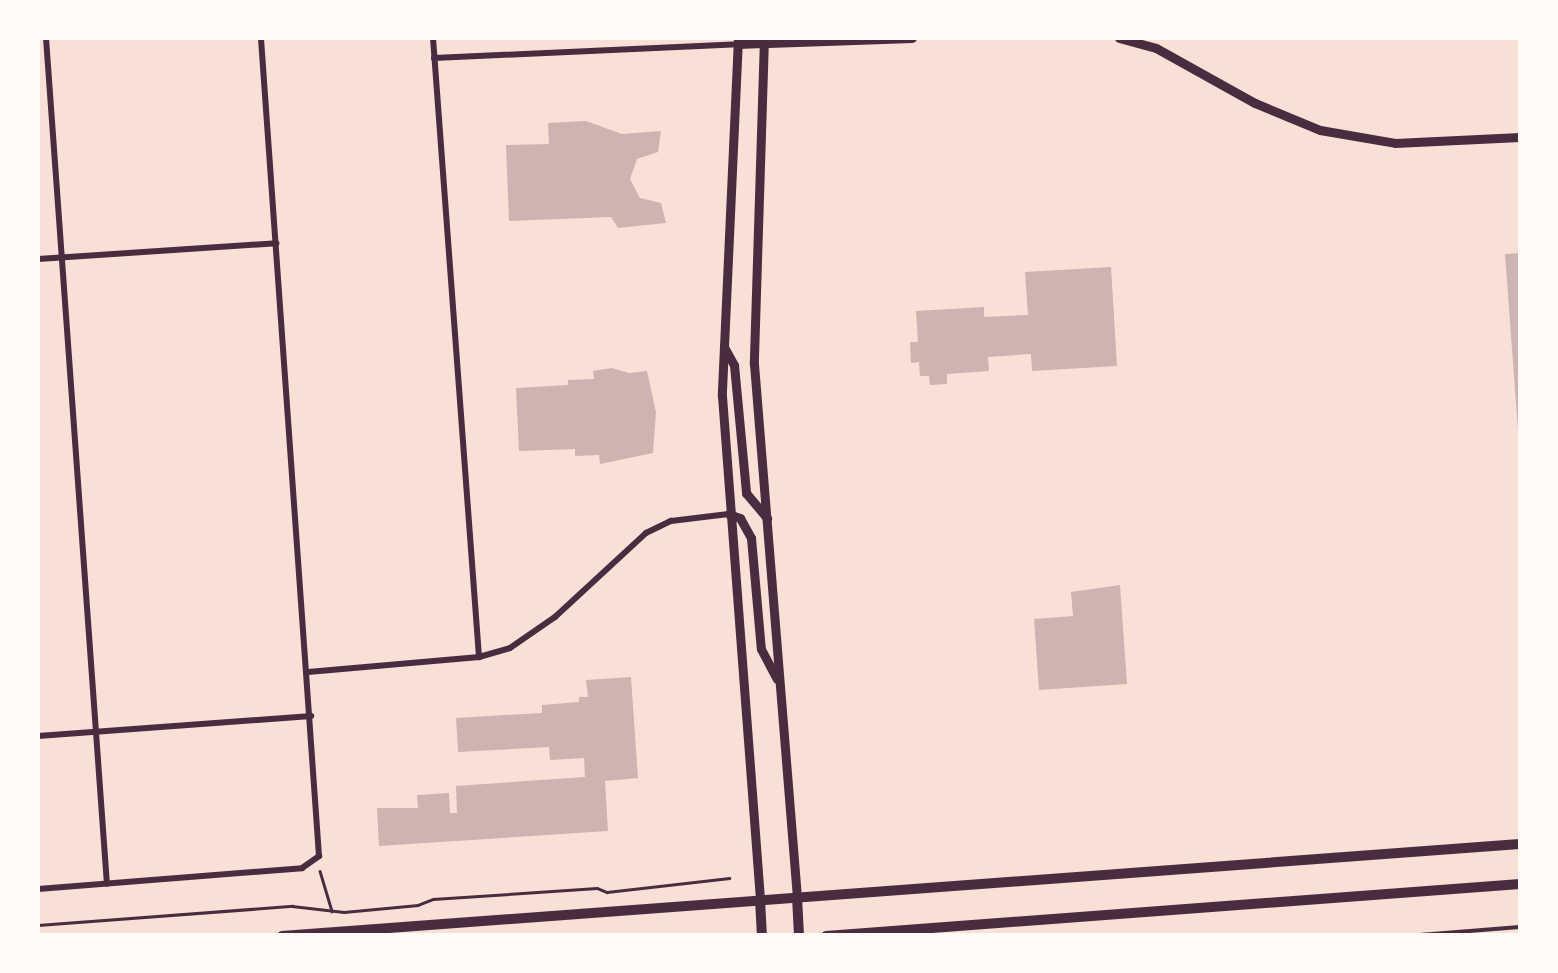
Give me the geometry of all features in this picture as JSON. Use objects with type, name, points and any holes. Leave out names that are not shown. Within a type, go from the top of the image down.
[{"type":"main road","points":[[762,936],[729,514],[722,345],[738,41],[912,38]]},
{"type":"main road","points":[[1118,38],[1156,48],[1254,103],[1320,130],[1395,142],[1520,137]]},
{"type":"main road","points":[[764,40],[754,364],[799,936]]},
{"type":"main road","points":[[722,345],[734,365],[746,492],[767,518]]},
{"type":"main road","points":[[729,514],[740,518],[751,538],[761,649],[781,686]]},
{"type":"main road","points":[[282,936],[1520,844]]},
{"type":"main road","points":[[826,936],[1520,884]]},
{"type":"street","points":[[46,38],[107,884]]},
{"type":"street","points":[[38,889],[302,868],[317,860],[320,849],[261,38]]},
{"type":"street","points":[[433,38],[479,657]]},
{"type":"street","points":[[434,58],[738,41]]},
{"type":"street","points":[[38,259],[276,243]]},
{"type":"street","points":[[308,672],[479,657],[510,648],[538,631],[627,547],[656,527],[729,514]]},
{"type":"street","points":[[38,736],[311,716]]},
{"type":"lane","points":[[1407,936],[1520,927]]},
{"type":"path","points":[[317,860],[332,910]]},
{"type":"path","points":[[38,925],[292,906],[332,910],[418,906],[433,899],[636,890],[644,884],[730,878]]},
{"type":"building","points":[[586,121],[622,134],[661,131],[658,152],[637,159],[630,179],[640,198],[661,203],[666,223],[618,228],[611,217],[509,221],[506,145],[549,144],[548,123]]},
{"type":"building","points":[[1520,253],[1520,430],[1518,430],[1505,254]]},
{"type":"building","points":[[1111,267],[1117,366],[1032,371],[1031,354],[988,357],[989,371],[947,374],[947,384],[930,385],[929,376],[920,376],[919,362],[911,363],[910,342],[918,342],[916,311],[984,307],[984,317],[1028,315],[1025,272]]},
{"type":"building","points":[[612,368],[629,373],[647,371],[656,412],[653,453],[600,464],[599,455],[575,456],[575,449],[519,451],[516,388],[568,385],[568,380],[594,379],[593,371]]},
{"type":"building","points":[[1120,585],[1127,684],[1039,690],[1034,619],[1073,616],[1071,592]]},
{"type":"building","points":[[631,677],[638,778],[605,781],[608,831],[379,846],[377,808],[418,808],[417,795],[449,793],[450,813],[457,813],[456,786],[585,777],[584,758],[550,760],[549,747],[458,752],[456,718],[542,713],[542,705],[579,702],[579,697],[588,697],[586,680]]}]
